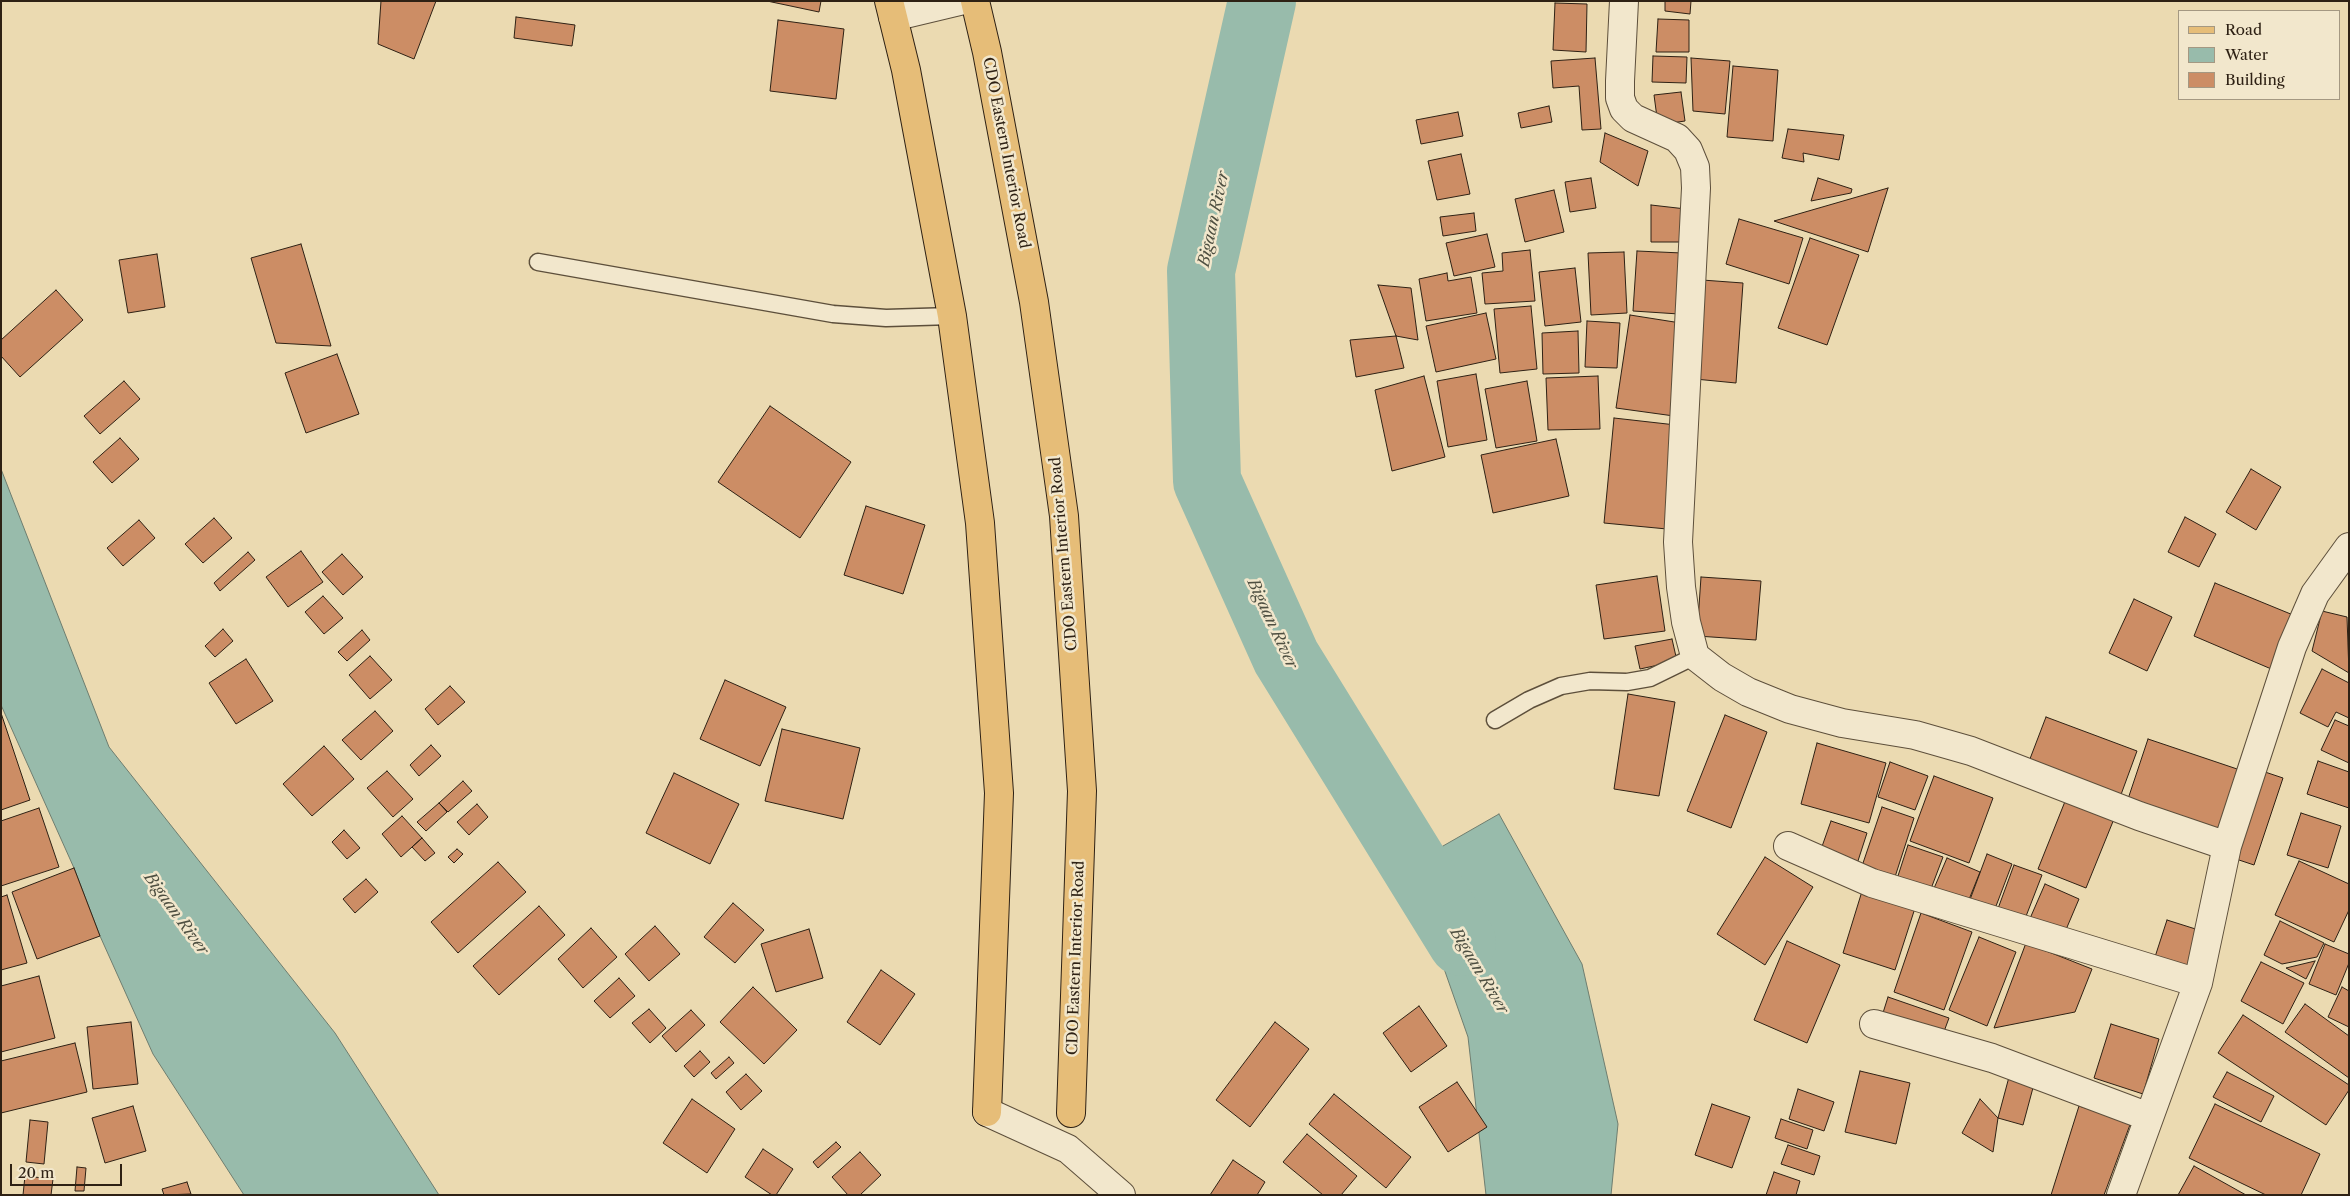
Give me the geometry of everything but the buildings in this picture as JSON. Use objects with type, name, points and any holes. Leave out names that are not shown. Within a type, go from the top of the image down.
[{"type":"main road","name":"CDO Eastern Interior Road","points":[[975,1],[987,52],[1034,302],[1064,516],[1082,791],[1071,1113]]},
{"type":"main road","points":[[891,9],[906,70],[952,316],[980,523],[998,793],[987,1112]]},
{"type":"street","points":[[891,9],[960,1]]},
{"type":"street","points":[[1624,1],[1620,81],[1620,98],[1624,109],[1633,118],[1677,138],[1688,150],[1695,167],[1696,188],[1678,542],[1686,622],[1695,656],[1722,677],[1748,692],[1790,709],[1842,722],[1915,735],[1971,751],[2140,816],[2227,846]]},
{"type":"street","points":[[2121,1195],[2198,983],[2227,846],[2292,647],[2315,594],[2349,547]]},
{"type":"street","points":[[1788,846],[1872,883],[2198,983]]},
{"type":"street","points":[[1874,1024],[1992,1058],[2149,1117]]},
{"type":"street","points":[[987,1112],[1068,1149],[1121,1195]]},
{"type":"lane","points":[[538,262],[833,314],[886,318],[952,316]]},
{"type":"lane","points":[[1495,720],[1529,700],[1561,686],[1590,681],[1627,682],[1650,678],[1695,656]]},
{"type":"water","points":[[1,469],[109,747],[335,1033],[439,1195],[244,1195],[153,1054],[100,936],[74,868],[1,705]]},
{"type":"water","points":[[1499,814],[1582,964],[1618,1124],[1611,1195],[1486,1195],[1468,1037],[1408,866]]},
{"type":"waterway","name":"Bigaan River","points":[[1262,1],[1201,271],[1207,481],[1286,657],[1462,942]]}]
